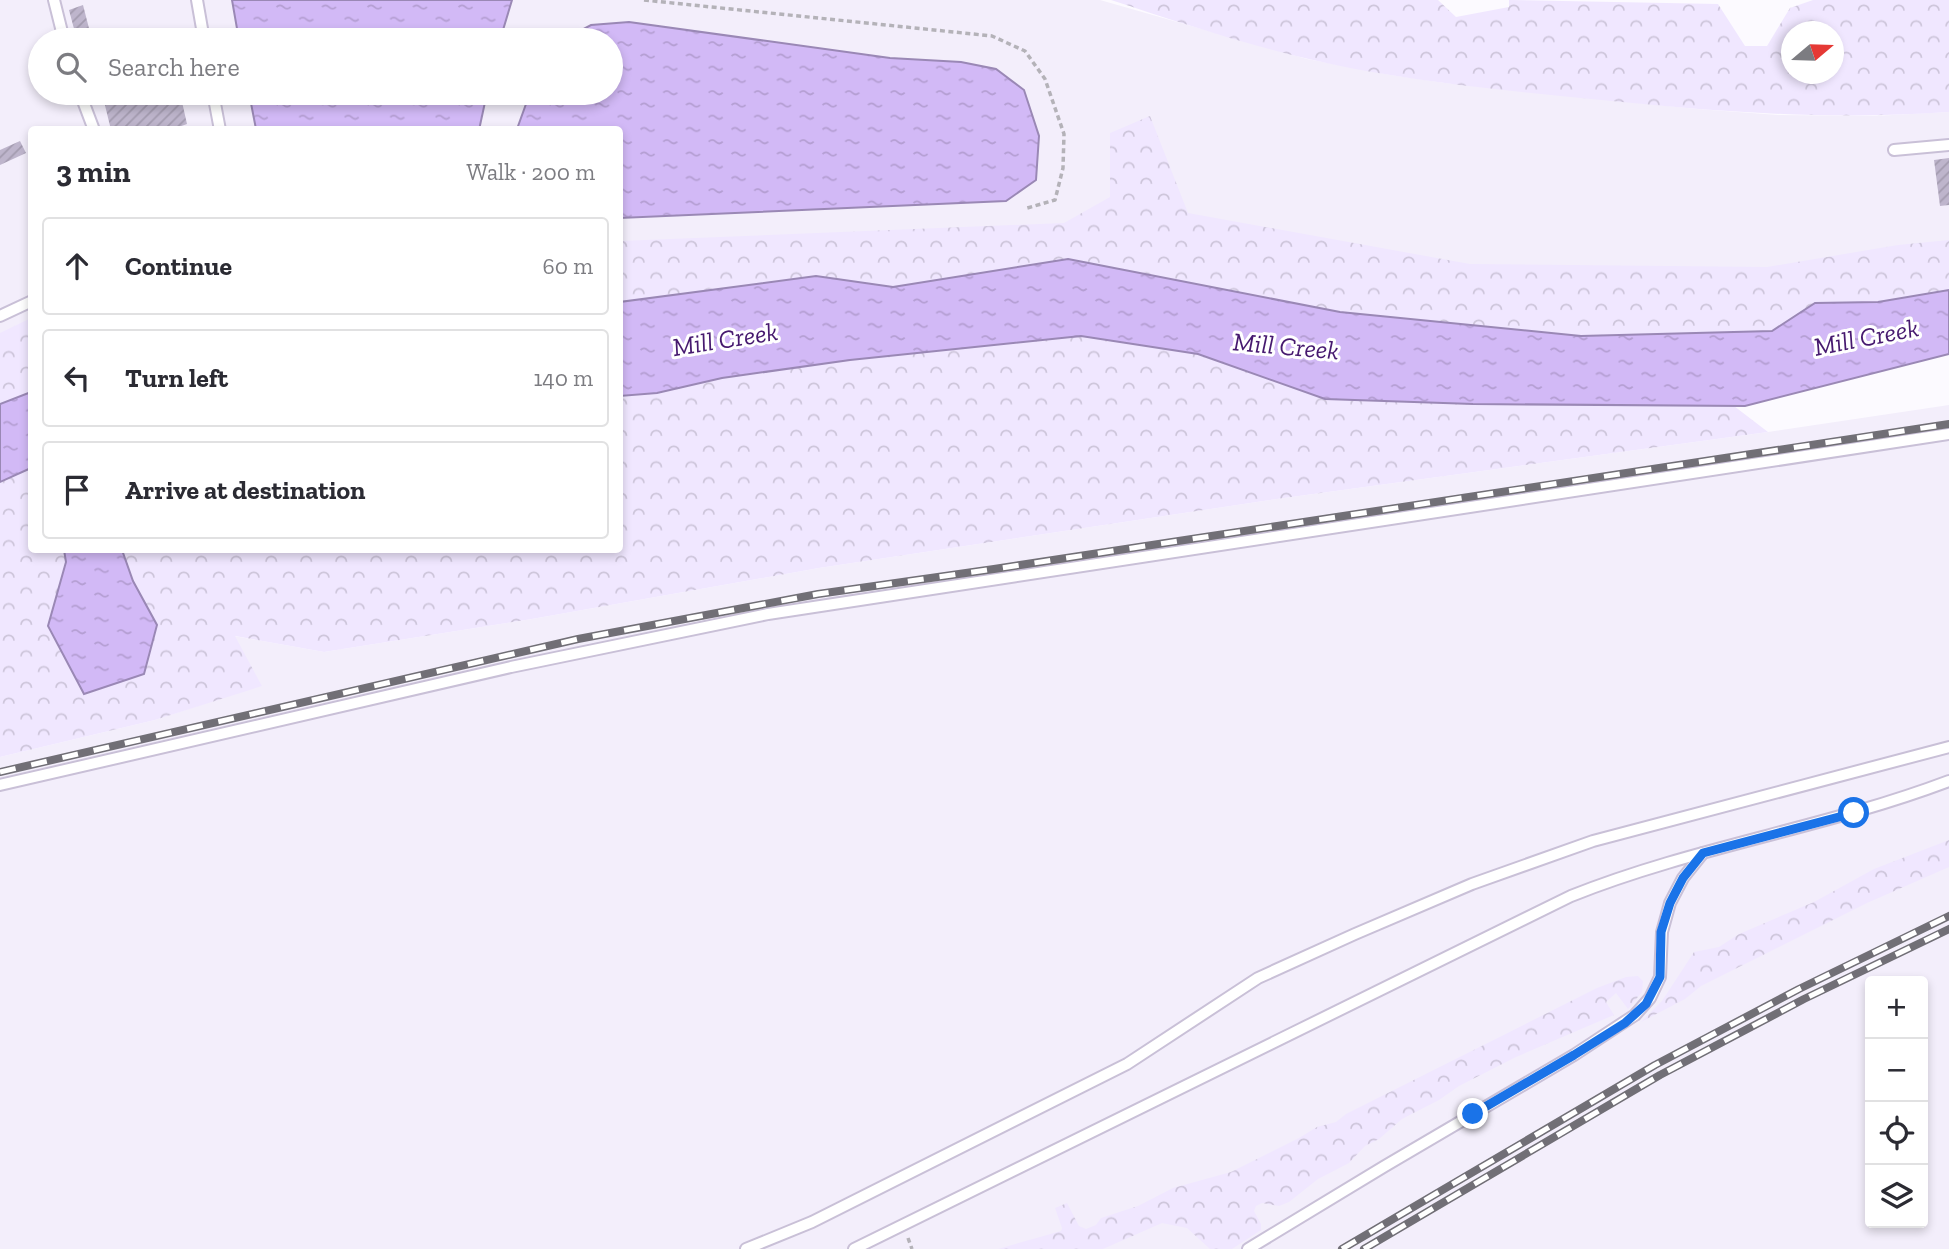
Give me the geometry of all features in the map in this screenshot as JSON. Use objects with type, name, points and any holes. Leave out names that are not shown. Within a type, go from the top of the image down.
[{"type":"lane","points":[[54,0],[61,28]]},
{"type":"lane","points":[[197,0],[202,28]]},
{"type":"lane","points":[[85,105],[92,126]]},
{"type":"lane","points":[[215,105],[219,126]]},
{"type":"lane","points":[[1894,150],[1949,145]]},
{"type":"lane","points":[[0,316],[28,303]]},
{"type":"lane","points":[[0,785],[523,664],[768,614],[1949,434]]},
{"type":"lane","points":[[746,1249],[812,1222],[1114,1071],[1258,978],[1410,909],[1506,870],[1593,841],[1949,747]]},
{"type":"lane","points":[[854,1249],[1543,908],[1611,880],[1854,813],[1949,781]]},
{"type":"lane","points":[[1248,1249],[1574,1055],[1635,1015],[1650,998],[1660,977],[1661,932],[1670,903],[1683,878],[1703,853]]},
{"type":"path","points":[[644,0],[992,36],[1025,51],[1045,79],[1064,134],[1063,168],[1055,200],[1024,209]]},
{"type":"shaded area","points":[[0,0],[1100,0],[1307,59],[1445,83],[1778,115],[1874,116],[1949,112],[1949,290],[816,276],[623,302],[623,126],[28,126],[28,393],[0,404]]},
{"type":"shaded area","points":[[1949,405],[1949,1249],[0,1249],[0,757],[155,720],[261,685],[234,636],[324,652],[532,619],[819,568],[1277,499]]},
{"type":"green space","points":[[1111,0],[1438,0],[1456,17],[1509,7],[1509,0],[1718,4],[1745,46],[1767,46],[1781,23],[1781,84],[1844,84],[1844,21],[1782,21],[1790,8],[1813,0],[1949,0],[1949,112],[1826,115],[1744,112],[1519,92],[1384,74],[1319,62],[1229,38]]},
{"type":"green space","points":[[1150,116],[1188,213],[1470,264],[1767,267],[1898,245],[1949,240],[1949,290],[1878,302],[1815,303],[1773,331],[1581,336],[1340,312],[1068,259],[893,287],[816,276],[623,302],[623,241],[1064,223],[1110,197],[1110,133]]},
{"type":"green space","points":[[28,319],[28,393],[0,404],[0,333]]},
{"type":"green space","points":[[1081,336],[1198,354],[1325,399],[1473,404],[1734,406],[1768,432],[1277,499],[819,568],[532,619],[324,652],[235,636],[262,686],[155,720],[0,757],[0,482],[28,469],[28,553],[64,553],[66,562],[48,626],[144,674],[157,625],[133,581],[123,553],[623,553],[623,396],[657,393],[722,378],[850,360]]},
{"type":"green space","points":[[1949,840],[1949,867],[1867,903],[1701,986],[1685,999],[1641,1022],[1662,1001],[1694,952],[1719,947],[1739,934],[1814,902],[1874,869]]},
{"type":"green space","points":[[1638,976],[1643,981],[1642,992],[1628,1009],[1616,993],[1606,1002],[1614,1015],[1516,1057],[1459,1086],[1402,1119],[1379,1139],[1365,1146],[1349,1163],[1318,1179],[1289,1202],[1279,1206],[1262,1203],[1256,1206],[1254,1211],[1261,1230],[1232,1249],[1210,1249],[1187,1228],[1162,1223],[1103,1249],[998,1249],[1061,1231],[1055,1208],[1067,1203],[1079,1226],[1086,1229],[1096,1225],[1101,1218],[1138,1206],[1173,1188],[1231,1172],[1317,1127],[1336,1122],[1346,1114],[1597,988],[1626,977]]},
{"type":"water","points":[[232,0],[512,0],[504,28],[237,28]]},
{"type":"water","points":[[629,22],[890,58],[961,62],[996,69],[1024,90],[1039,136],[1036,180],[1006,201],[623,218],[623,126],[518,126],[526,105],[623,105],[623,28],[585,28],[591,25]]},
{"type":"water","points":[[251,105],[484,105],[480,126],[255,126]]},
{"type":"water","name":"Mill Creek","points":[[1068,259],[1340,312],[1581,336],[1772,331],[1815,303],[1878,302],[1949,290],[1949,354],[1745,406],[1473,404],[1325,399],[1198,354],[1081,336],[850,360],[722,378],[657,393],[623,396],[623,302],[816,276],[893,287]]},
{"type":"water","points":[[28,393],[28,469],[0,482],[0,404]]},
{"type":"water","points":[[64,553],[123,553],[133,581],[157,625],[144,674],[84,694],[48,626],[66,562]]},
{"type":"building","points":[[83,5],[89,28],[74,28],[69,10]]},
{"type":"building","points":[[105,105],[183,105],[187,124],[181,126],[110,126]]},
{"type":"building","points":[[20,141],[26,153],[0,165],[0,150]]},
{"type":"building","points":[[1949,158],[1949,205],[1940,206],[1934,160]]},
{"type":"railway","points":[[0,772],[578,639],[818,594],[1949,424]]},
{"type":"railway","points":[[1342,1249],[1655,1065],[1799,989],[1949,916]]},
{"type":"railway","points":[[1364,1249],[1660,1075],[1804,999],[1949,929]]},
{"type":"route","points":[[1473,1114],[1625,1023],[1646,1004],[1660,977],[1661,932],[1670,903],[1677,887],[1703,853],[1854,813]]}]
